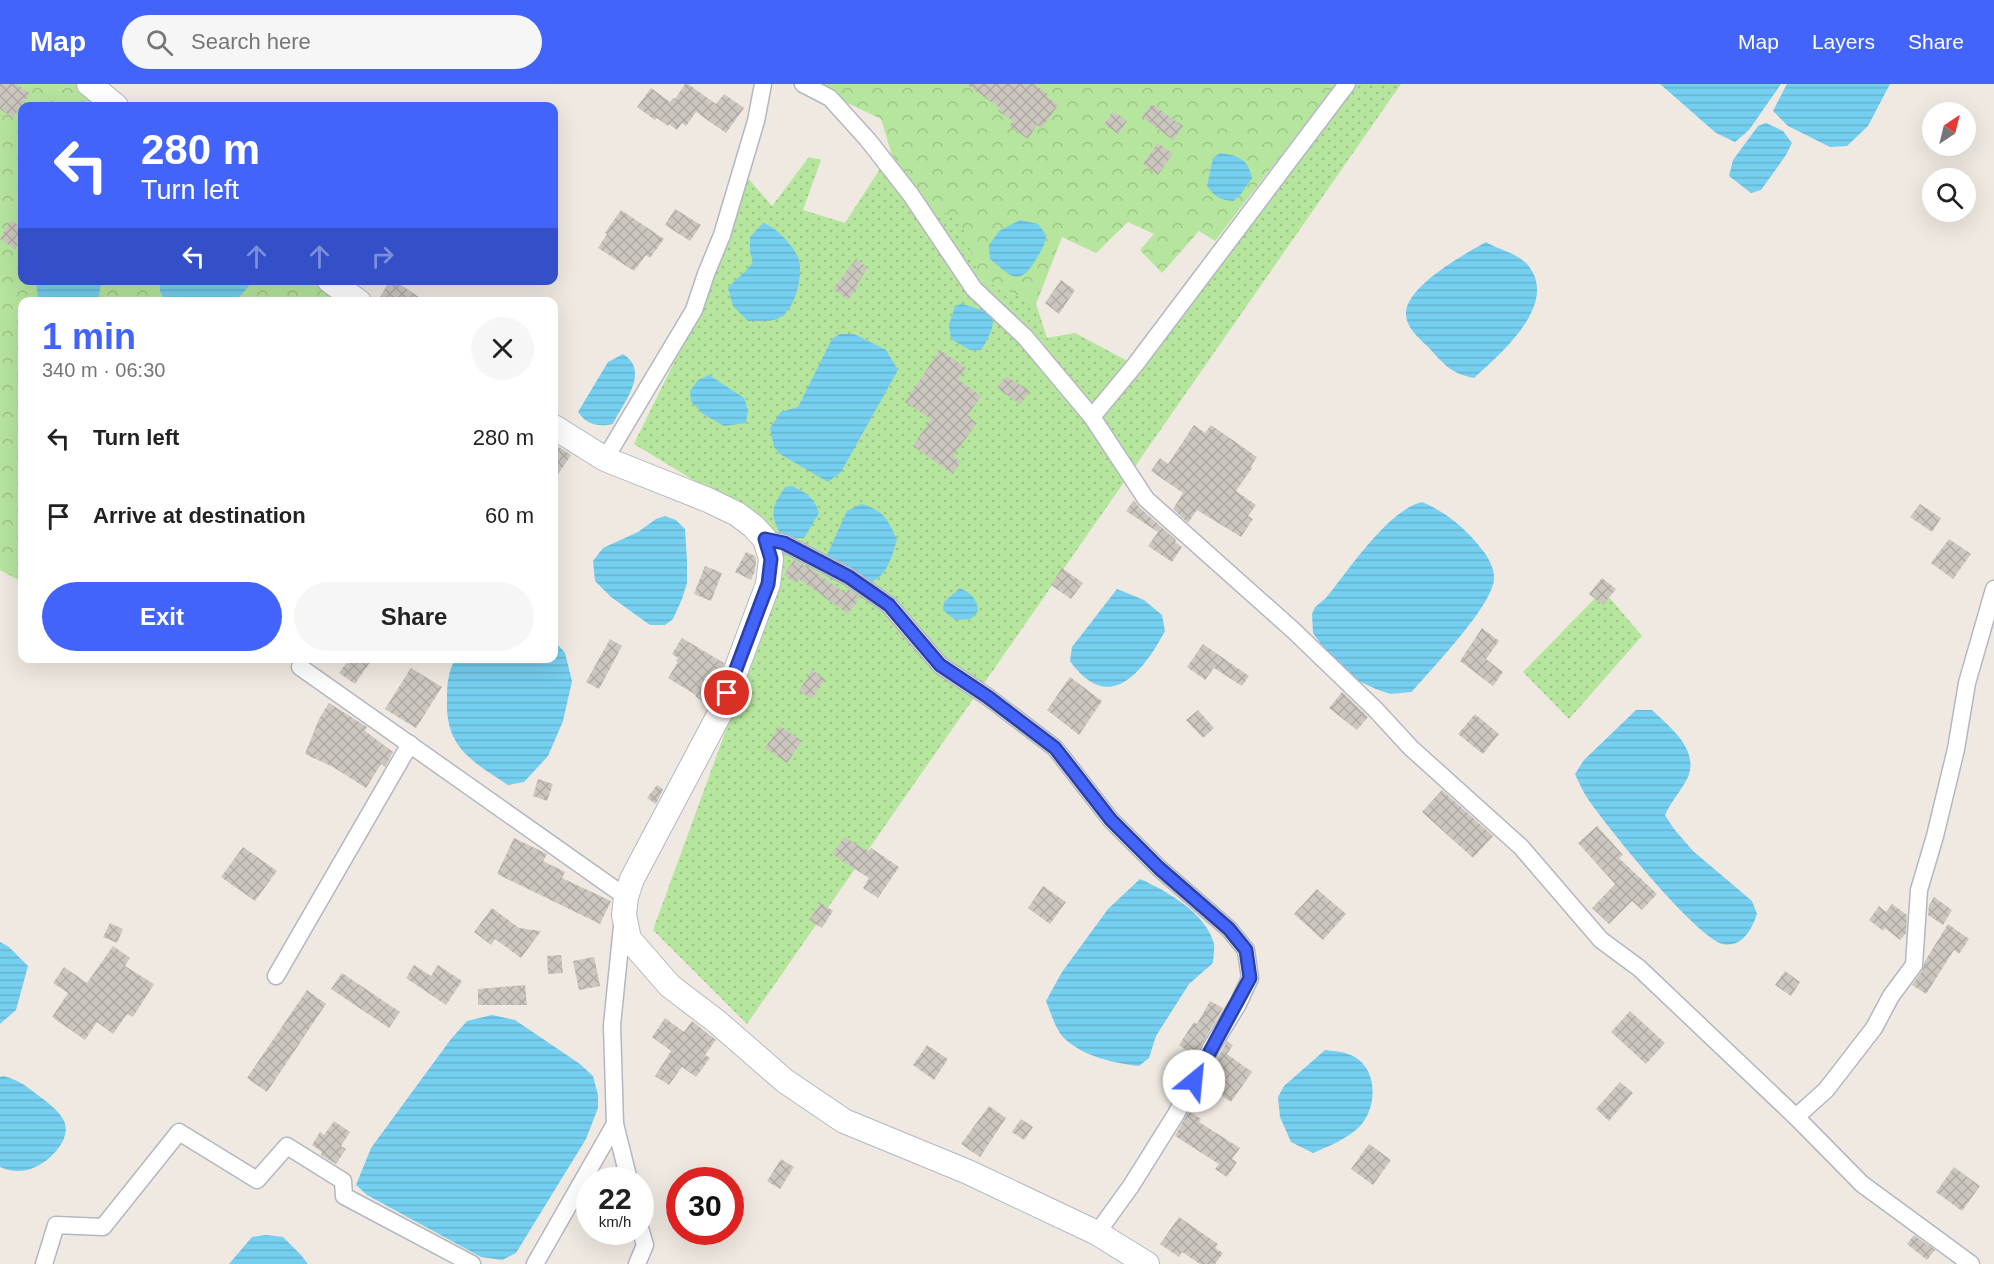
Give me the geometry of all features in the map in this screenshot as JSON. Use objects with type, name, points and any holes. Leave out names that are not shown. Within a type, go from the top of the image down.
[{"type":"street","points":[[89,84],[111,102]]},
{"type":"street","points":[[605,459],[694,310],[722,236],[756,120],[763,84]]},
{"type":"street","points":[[803,84],[830,98],[868,140],[911,195],[974,289],[1025,337],[1092,417],[1146,499],[1294,631],[1375,709],[1411,748],[1521,847],[1601,940],[1639,968],[1796,1117],[1862,1184],[1971,1264]]},
{"type":"street","points":[[1092,417],[1135,365],[1347,84]]},
{"type":"street","points":[[336,285],[351,297]]},
{"type":"street","points":[[558,430],[605,459],[737,514],[765,539],[771,559],[768,584],[720,712],[632,879],[625,906],[612,1025],[615,1124],[626,1167]]},
{"type":"street","points":[[765,539],[784,543],[849,577],[889,605],[940,665],[988,697],[1055,748],[1111,820],[1159,868],[1229,929],[1246,950],[1250,978],[1238,1004],[1211,1048],[1176,1114],[1131,1186],[1097,1233]]},
{"type":"street","points":[[1796,1117],[1833,1082],[1874,1028],[1891,996],[1914,965],[1919,890],[1956,749],[1967,683],[1994,589]]},
{"type":"street","points":[[300,667],[410,744],[625,906],[629,939],[670,986],[716,1021],[795,1088],[844,1121],[968,1172],[1097,1233],[1147,1264]]},
{"type":"street","points":[[276,976],[410,744]]},
{"type":"street","points":[[535,1264],[615,1124]]},
{"type":"street","points":[[44,1264],[56,1226],[103,1227],[179,1132],[257,1180],[287,1146],[343,1181],[344,1196],[472,1264]]},
{"type":"street","points":[[637,1264],[645,1245]]},
{"type":"green space","points":[[0,84],[80,84],[102,102],[18,102],[18,285],[323,285],[335,295],[334,297],[18,297],[18,580],[0,570]]},
{"type":"green space","points":[[808,84],[1336,84],[1215,241],[1199,231],[1162,273],[1140,250],[1154,234],[1128,222],[1096,253],[1062,237],[1036,304],[980,279],[919,203],[891,152],[881,119]]},
{"type":"green space","points":[[1357,84],[1401,84],[747,1024],[653,930],[742,686],[779,562],[761,521],[634,444],[692,326],[748,178],[772,206],[809,157],[821,160],[803,210],[845,223],[891,152],[919,203],[960,219],[980,279],[1036,304],[1047,338],[1075,333],[1135,365],[1137,378]]},
{"type":"green space","points":[[1603,590],[1642,636],[1569,719],[1523,672]]},
{"type":"water","points":[[1660,84],[1781,84],[1749,130],[1735,142],[1716,133]]},
{"type":"water","points":[[1787,84],[1890,84],[1868,126],[1847,146],[1830,147],[1788,126],[1773,111]]},
{"type":"water","points":[[1766,123],[1783,131],[1792,143],[1761,190],[1751,193],[1729,176],[1733,160],[1758,126]]},
{"type":"water","points":[[1220,153],[1232,155],[1245,162],[1252,178],[1233,201],[1218,197],[1207,186],[1213,158]]},
{"type":"water","points":[[1020,220],[1038,224],[1046,235],[1044,245],[1029,270],[1018,277],[1008,274],[990,259],[989,245],[999,231]]},
{"type":"water","points":[[763,223],[779,233],[797,255],[800,267],[799,284],[793,302],[783,315],[774,320],[748,321],[733,306],[728,288],[753,262],[750,237]]},
{"type":"water","points":[[1486,242],[1528,265],[1537,286],[1536,301],[1521,330],[1474,378],[1452,370],[1442,362],[1413,332],[1406,315],[1408,304],[1415,293],[1437,272]]},
{"type":"water","points":[[36,285],[101,285],[99,297],[38,297]]},
{"type":"water","points":[[160,285],[249,285],[239,297],[163,297]]},
{"type":"water","points":[[962,304],[982,311],[992,318],[991,330],[981,350],[970,350],[951,339],[949,325],[955,306]]},
{"type":"water","points":[[840,334],[854,334],[886,350],[898,370],[841,472],[828,482],[780,454],[774,447],[770,428],[781,412],[798,407],[832,339]]},
{"type":"water","points":[[623,354],[631,361],[635,370],[635,379],[628,397],[613,424],[598,425],[589,422],[578,412],[608,362]]},
{"type":"water","points":[[709,375],[744,398],[748,410],[746,423],[724,426],[703,414],[691,401],[690,391],[698,380]]},
{"type":"water","points":[[792,486],[809,496],[819,513],[804,538],[782,538],[775,522],[774,507],[785,487]]},
{"type":"water","points":[[1422,502],[1450,518],[1481,548],[1490,561],[1493,571],[1492,588],[1474,618],[1412,692],[1390,694],[1350,677],[1331,658],[1313,633],[1312,614],[1315,607],[1326,598],[1382,529],[1409,507]]},
{"type":"water","points":[[861,504],[875,509],[884,516],[897,540],[884,572],[866,585],[827,555],[847,511]]},
{"type":"water","points":[[665,516],[676,520],[685,529],[687,583],[673,619],[665,625],[650,625],[611,597],[595,581],[593,561],[603,548],[638,532],[656,519]]},
{"type":"water","points":[[960,588],[975,599],[978,611],[971,619],[955,620],[943,610],[944,602]]},
{"type":"water","points":[[1117,589],[1144,600],[1162,615],[1165,631],[1136,673],[1124,682],[1111,686],[1098,685],[1084,677],[1070,661],[1072,647]]},
{"type":"water","points":[[558,645],[565,653],[572,681],[563,721],[548,756],[524,782],[508,785],[472,760],[456,741],[448,716],[447,688],[453,663],[558,663]]},
{"type":"water","points":[[1636,710],[1652,710],[1675,732],[1687,749],[1690,769],[1687,779],[1665,815],[1693,851],[1752,901],[1757,914],[1755,920],[1745,936],[1736,943],[1723,944],[1710,937],[1674,904],[1600,816],[1586,796],[1575,774],[1584,760]]},
{"type":"water","points":[[1140,879],[1162,890],[1194,913],[1210,933],[1214,949],[1213,963],[1189,984],[1156,1036],[1149,1058],[1139,1066],[1100,1058],[1073,1045],[1059,1031],[1046,1001],[1062,972],[1108,909]]},
{"type":"water","points":[[0,942],[9,947],[28,966],[16,1010],[0,1024]]},
{"type":"water","points":[[492,1015],[515,1020],[580,1064],[593,1076],[598,1095],[598,1108],[586,1139],[516,1253],[502,1260],[481,1257],[367,1195],[356,1185],[371,1148],[451,1039],[467,1021]]},
{"type":"water","points":[[1325,1050],[1345,1053],[1358,1059],[1366,1067],[1370,1077],[1372,1099],[1370,1110],[1358,1128],[1342,1139],[1313,1153],[1291,1142],[1280,1117],[1278,1097],[1284,1086]]},
{"type":"water","points":[[0,1077],[14,1079],[49,1104],[61,1116],[66,1127],[62,1143],[57,1150],[42,1163],[27,1170],[13,1171],[0,1167]]},
{"type":"water","points":[[266,1235],[283,1237],[308,1264],[229,1264],[252,1237]]},
{"type":"building","points":[[0,84],[16,84],[30,93],[24,102],[18,102],[18,111],[13,118],[0,109]]},
{"type":"building","points":[[685,84],[716,104],[724,94],[744,108],[726,133],[696,112],[686,126],[682,123],[677,130],[657,118],[655,120],[637,107],[651,88],[670,102],[673,98],[675,99]]},
{"type":"building","points":[[966,84],[1034,84],[1058,105],[1042,128],[1037,125],[1028,139],[1009,126],[1013,121],[998,111],[1000,108]]},
{"type":"building","points":[[1152,104],[1183,126],[1173,140],[1142,117]]},
{"type":"building","points":[[1113,112],[1127,121],[1118,134],[1104,124]]},
{"type":"building","points":[[1158,143],[1173,154],[1158,175],[1143,164]]},
{"type":"building","points":[[675,209],[701,225],[690,241],[665,225]]},
{"type":"building","points":[[621,210],[664,239],[650,258],[646,255],[634,271],[598,248]]},
{"type":"building","points":[[11,220],[18,224],[18,244],[15,249],[0,239]]},
{"type":"building","points":[[856,259],[868,268],[848,300],[833,289]]},
{"type":"building","points":[[1061,280],[1075,290],[1059,314],[1045,303]]},
{"type":"building","points":[[387,285],[401,285],[419,297],[380,297]]},
{"type":"building","points":[[940,350],[966,368],[958,379],[981,396],[967,416],[977,423],[953,456],[961,462],[953,474],[913,446],[931,419],[905,402]]},
{"type":"building","points":[[1006,376],[1030,391],[1020,404],[997,388]]},
{"type":"building","points":[[1194,425],[1205,433],[1211,425],[1257,457],[1236,491],[1256,505],[1248,516],[1253,519],[1241,537],[1197,510],[1188,523],[1173,509],[1183,493],[1151,471],[1160,458],[1168,464]]},
{"type":"building","points":[[558,447],[571,455],[558,474]]},
{"type":"building","points":[[1134,500],[1182,547],[1172,562],[1148,546],[1158,532],[1126,511]]},
{"type":"building","points":[[1920,504],[1941,518],[1932,532],[1910,517]]},
{"type":"building","points":[[1949,539],[1971,554],[1953,579],[1931,563]]},
{"type":"building","points":[[746,552],[755,556],[756,560],[751,580],[735,572]]},
{"type":"building","points":[[794,560],[845,593],[848,589],[860,597],[848,614],[799,579],[796,583],[784,575]]},
{"type":"building","points":[[705,566],[722,573],[711,601],[694,594]]},
{"type":"building","points":[[1062,568],[1083,583],[1071,599],[1051,585]]},
{"type":"building","points":[[1602,578],[1616,589],[1603,605],[1589,594]]},
{"type":"building","points":[[1482,628],[1499,641],[1486,659],[1503,672],[1493,686],[1460,661]]},
{"type":"building","points":[[682,638],[724,663],[708,705],[668,678],[678,662],[676,661],[678,658],[672,654]]},
{"type":"building","points":[[610,639],[622,646],[599,689],[586,682]]},
{"type":"building","points":[[1203,644],[1249,676],[1242,686],[1214,668],[1205,680],[1187,667]]},
{"type":"building","points":[[346,663],[370,663],[355,684],[339,673]]},
{"type":"building","points":[[411,668],[442,687],[416,728],[385,709]]},
{"type":"building","points":[[812,670],[825,679],[812,699],[799,691]]},
{"type":"building","points":[[1070,677],[1102,701],[1079,735],[1047,710]]},
{"type":"building","points":[[1342,692],[1368,717],[1357,730],[1329,708]]},
{"type":"building","points":[[329,703],[367,727],[365,731],[393,752],[385,767],[381,764],[366,788],[333,767],[305,754],[319,719]]},
{"type":"building","points":[[1198,710],[1214,728],[1203,738],[1186,720]]},
{"type":"building","points":[[1475,714],[1499,734],[1483,754],[1458,734]]},
{"type":"building","points":[[780,726],[802,741],[787,763],[765,748]]},
{"type":"building","points":[[538,779],[553,784],[547,801],[533,796]]},
{"type":"building","points":[[657,785],[663,789],[656,804],[647,798]]},
{"type":"building","points":[[1442,790],[1493,836],[1473,858],[1422,812]]},
{"type":"building","points":[[1597,826],[1623,855],[1619,858],[1657,894],[1642,910],[1632,901],[1609,924],[1592,908],[1615,884],[1578,843]]},
{"type":"building","points":[[844,837],[868,851],[871,848],[899,867],[878,898],[863,888],[869,878],[832,854]]},
{"type":"building","points":[[514,838],[547,854],[543,861],[565,872],[562,878],[611,901],[600,924],[497,874]]},
{"type":"building","points":[[243,847],[277,871],[255,901],[221,877]]},
{"type":"building","points":[[1043,886],[1066,902],[1050,924],[1028,908]]},
{"type":"building","points":[[1317,889],[1346,914],[1323,940],[1294,914]]},
{"type":"building","points":[[1934,897],[1952,910],[1943,925],[1928,915],[1929,905]]},
{"type":"building","points":[[821,903],[833,911],[822,928],[809,920]]},
{"type":"building","points":[[1892,904],[1907,915],[1906,933],[1900,940],[1885,928],[1883,931],[1869,920],[1879,906],[1886,912]]},
{"type":"building","points":[[492,908],[519,928],[541,931],[521,958],[495,939],[491,945],[474,932]]},
{"type":"building","points":[[110,923],[123,929],[117,943],[103,937]]},
{"type":"building","points":[[1948,924],[1969,939],[1959,954],[1954,950],[1926,994],[1912,985]]},
{"type":"building","points":[[113,946],[130,958],[125,966],[154,984],[133,1017],[127,1014],[113,1034],[97,1022],[85,1040],[52,1017],[68,993],[53,983],[64,967],[87,983]]},
{"type":"building","points":[[561,955],[563,973],[548,974],[547,956]]},
{"type":"building","points":[[594,957],[600,986],[579,990],[573,961]]},
{"type":"building","points":[[414,965],[431,976],[438,965],[462,981],[446,1005],[406,978]]},
{"type":"building","points":[[1785,971],[1800,982],[1791,996],[1775,985]]},
{"type":"building","points":[[342,973],[400,1012],[389,1028],[331,989]]},
{"type":"building","points":[[525,985],[527,1005],[478,1005],[478,989]]},
{"type":"building","points":[[307,990],[326,1004],[267,1092],[247,1078]]},
{"type":"building","points":[[1210,1001],[1223,1008],[1195,1056],[1179,1045],[1194,1022],[1197,1024]]},
{"type":"building","points":[[1630,1011],[1665,1043],[1646,1064],[1611,1032]]},
{"type":"building","points":[[665,1018],[684,1032],[692,1021],[716,1040],[705,1055],[710,1058],[696,1077],[682,1067],[669,1085],[655,1076],[671,1051],[652,1037]]},
{"type":"building","points":[[1227,1041],[1233,1045],[1227,1054],[1252,1072],[1231,1102],[1204,1083]]},
{"type":"building","points":[[927,1045],[948,1059],[934,1080],[913,1065]]},
{"type":"building","points":[[1620,1082],[1633,1093],[1609,1121],[1596,1109]]},
{"type":"building","points":[[989,1106],[1006,1118],[980,1157],[961,1144]]},
{"type":"building","points":[[1189,1111],[1201,1119],[1199,1122],[1240,1148],[1232,1159],[1237,1162],[1227,1177],[1215,1169],[1219,1164],[1175,1136]]},
{"type":"building","points":[[1021,1119],[1033,1127],[1024,1140],[1012,1132]]},
{"type":"building","points":[[334,1121],[350,1132],[341,1146],[346,1149],[336,1164],[321,1155],[322,1152],[312,1145],[320,1132],[324,1135]]},
{"type":"building","points":[[1369,1144],[1391,1160],[1373,1185],[1351,1169]]},
{"type":"building","points":[[781,1159],[794,1167],[780,1189],[767,1181]]},
{"type":"building","points":[[1954,1167],[1980,1186],[1962,1211],[1936,1192]]},
{"type":"building","points":[[1179,1217],[1218,1244],[1215,1248],[1223,1253],[1215,1264],[1200,1264],[1182,1252],[1179,1257],[1160,1244]]},
{"type":"building","points":[[1914,1235],[1935,1250],[1927,1260],[1907,1244]]},
{"type":"route","points":[[727,693],[768,584],[771,559],[765,539],[784,543],[849,577],[889,605],[940,665],[988,697],[1055,748],[1111,820],[1159,868],[1229,929],[1246,950],[1250,978],[1238,1004],[1194,1081]]}]
